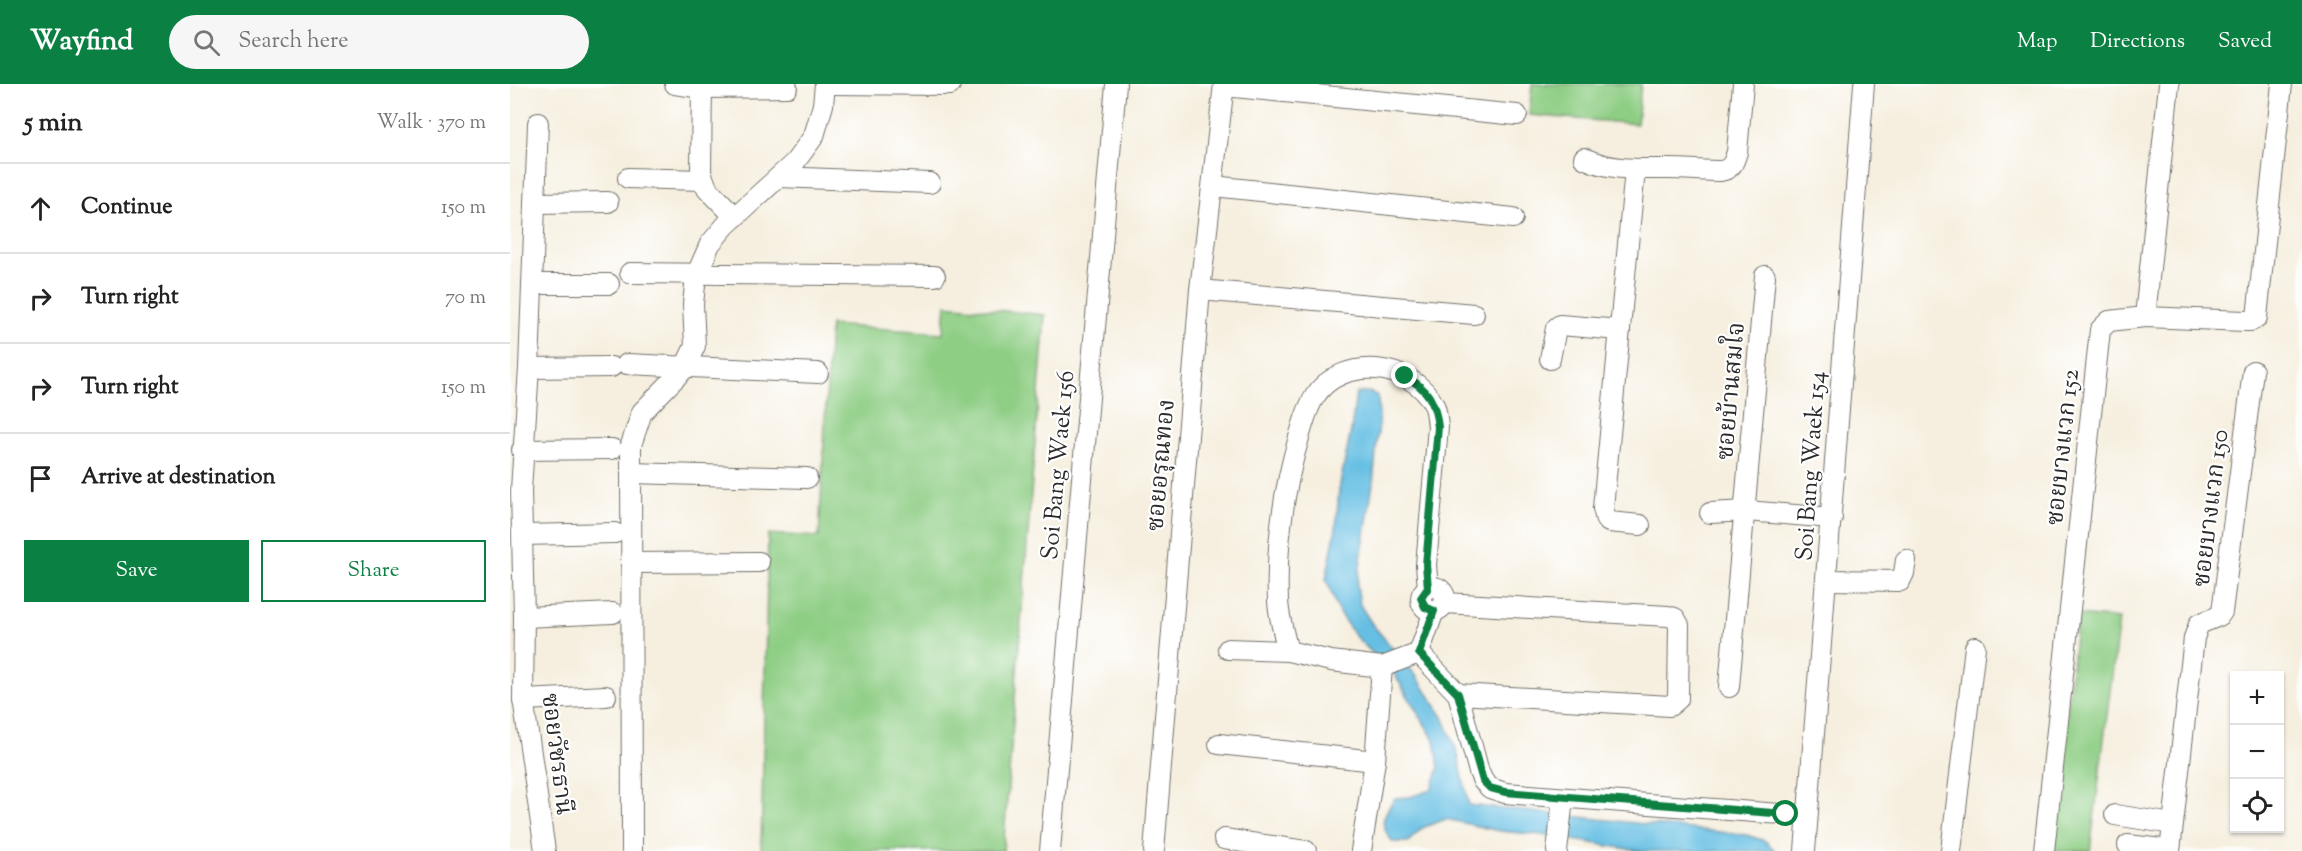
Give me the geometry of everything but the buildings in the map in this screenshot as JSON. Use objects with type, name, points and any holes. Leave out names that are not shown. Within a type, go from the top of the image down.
[{"type":"street","points":[[675,84],[787,87]]},
{"type":"street","points":[[632,851],[631,445],[642,412],[685,367],[695,346],[693,304],[697,274],[710,244],[735,217],[795,162],[814,136],[826,84],[951,85]]},
{"type":"street","name":"Soi Bang Waek 156","points":[[1050,851],[1116,84]]},
{"type":"street","points":[[1584,158],[1596,164],[1635,170],[1729,170],[1737,152],[1743,84]]},
{"type":"street","name":"Soi Bang Waek 154","points":[[1805,851],[1864,84]]},
{"type":"street","points":[[2145,317],[2169,84]]},
{"type":"street","name":"ซอยบางแวก 152","points":[[2044,851],[2100,330],[2109,321],[2145,317],[2251,321],[2257,317],[2282,84]]},
{"type":"street","points":[[1224,85],[1517,115]]},
{"type":"street","name":"ซอยอรุณทอง","points":[[1154,851],[1200,290],[1224,85]]},
{"type":"street","points":[[702,86],[700,172],[707,189],[735,217]]},
{"type":"street","name":"ซอยวัชรธานี","points":[[538,123],[529,368],[522,450],[523,700],[545,851]]},
{"type":"street","points":[[1635,170],[1603,508],[1606,520],[1609,522],[1640,525]]},
{"type":"street","points":[[779,177],[930,183]]},
{"type":"street","points":[[628,178],[704,180]]},
{"type":"street","points":[[1213,186],[1513,218]]},
{"type":"street","points":[[535,203],[608,202]]},
{"type":"street","points":[[630,273],[935,276]]},
{"type":"street","name":"ซอยบ้านสมใจ","points":[[1729,687],[1765,276]]},
{"type":"street","points":[[532,284],[609,284]]},
{"type":"street","points":[[1200,290],[1474,314]]},
{"type":"street","points":[[1550,359],[1556,328],[1560,325],[1620,330]]},
{"type":"street","points":[[529,368],[685,367],[818,373]]},
{"type":"street","points":[[1288,651],[1278,603],[1282,517],[1293,458],[1307,410],[1320,389],[1342,373],[1358,369],[1391,371],[1416,382],[1425,390],[1436,407],[1438,427],[1426,565],[1428,588],[1423,593],[1422,603],[1427,609],[1439,607],[1668,616],[1675,618],[1679,625],[1678,699],[1670,706],[1458,694]]},
{"type":"street","name":"ซอยบางแวก 150","points":[[2170,851],[2194,638],[2199,624],[2219,616],[2223,608],[2253,370]]},
{"type":"street","points":[[522,450],[612,448]]},
{"type":"street","points":[[631,473],[807,478]]},
{"type":"street","points":[[1710,513],[1746,512],[1832,518]]},
{"type":"street","points":[[522,535],[615,533]]},
{"type":"street","points":[[1827,580],[1900,581],[1906,560]]},
{"type":"street","points":[[631,563],[759,562]]},
{"type":"street","points":[[1228,649],[1288,651],[1331,661],[1383,667],[1412,656],[1439,607]]},
{"type":"street","points":[[524,617],[613,613]]},
{"type":"street","points":[[1951,851],[1975,647]]},
{"type":"street","points":[[1412,656],[1458,694],[1483,781],[1490,788],[1563,806],[1807,816]]},
{"type":"street","points":[[1361,851],[1375,761],[1383,667]]},
{"type":"street","points":[[523,700],[606,696]]},
{"type":"street","points":[[1219,744],[1375,761]]},
{"type":"street","points":[[1558,847],[1563,806]]},
{"type":"street","points":[[2115,815],[2173,824]]},
{"type":"street","points":[[1224,839],[1306,851]]},
{"type":"street","points":[[2128,845],[2170,851]]},
{"type":"green space","points":[[1532,84],[1641,84],[1637,124],[1529,115]]},
{"type":"green space","points":[[946,305],[1045,315],[1003,851],[761,851],[768,534],[819,537],[830,325],[943,333]]},
{"type":"green space","points":[[2077,615],[2119,619],[2090,851],[2053,851]]},
{"type":"water","points":[[1369,392],[1378,396],[1379,422],[1373,483],[1357,585],[1360,605],[1372,624],[1417,677],[1443,717],[1457,751],[1469,805],[1747,835],[1765,841],[1776,851],[1640,851],[1543,835],[1499,831],[1446,819],[1422,828],[1408,842],[1393,842],[1385,830],[1383,820],[1387,810],[1395,798],[1410,797],[1431,790],[1439,768],[1435,741],[1395,675],[1356,637],[1339,613],[1326,579],[1356,393]]},
{"type":"route","points":[[1405,376],[1425,390],[1436,407],[1438,427],[1426,565],[1428,588],[1421,598],[1425,607],[1434,611],[1419,653],[1458,694],[1483,781],[1490,788],[1505,792],[1563,799],[1786,814]]}]
